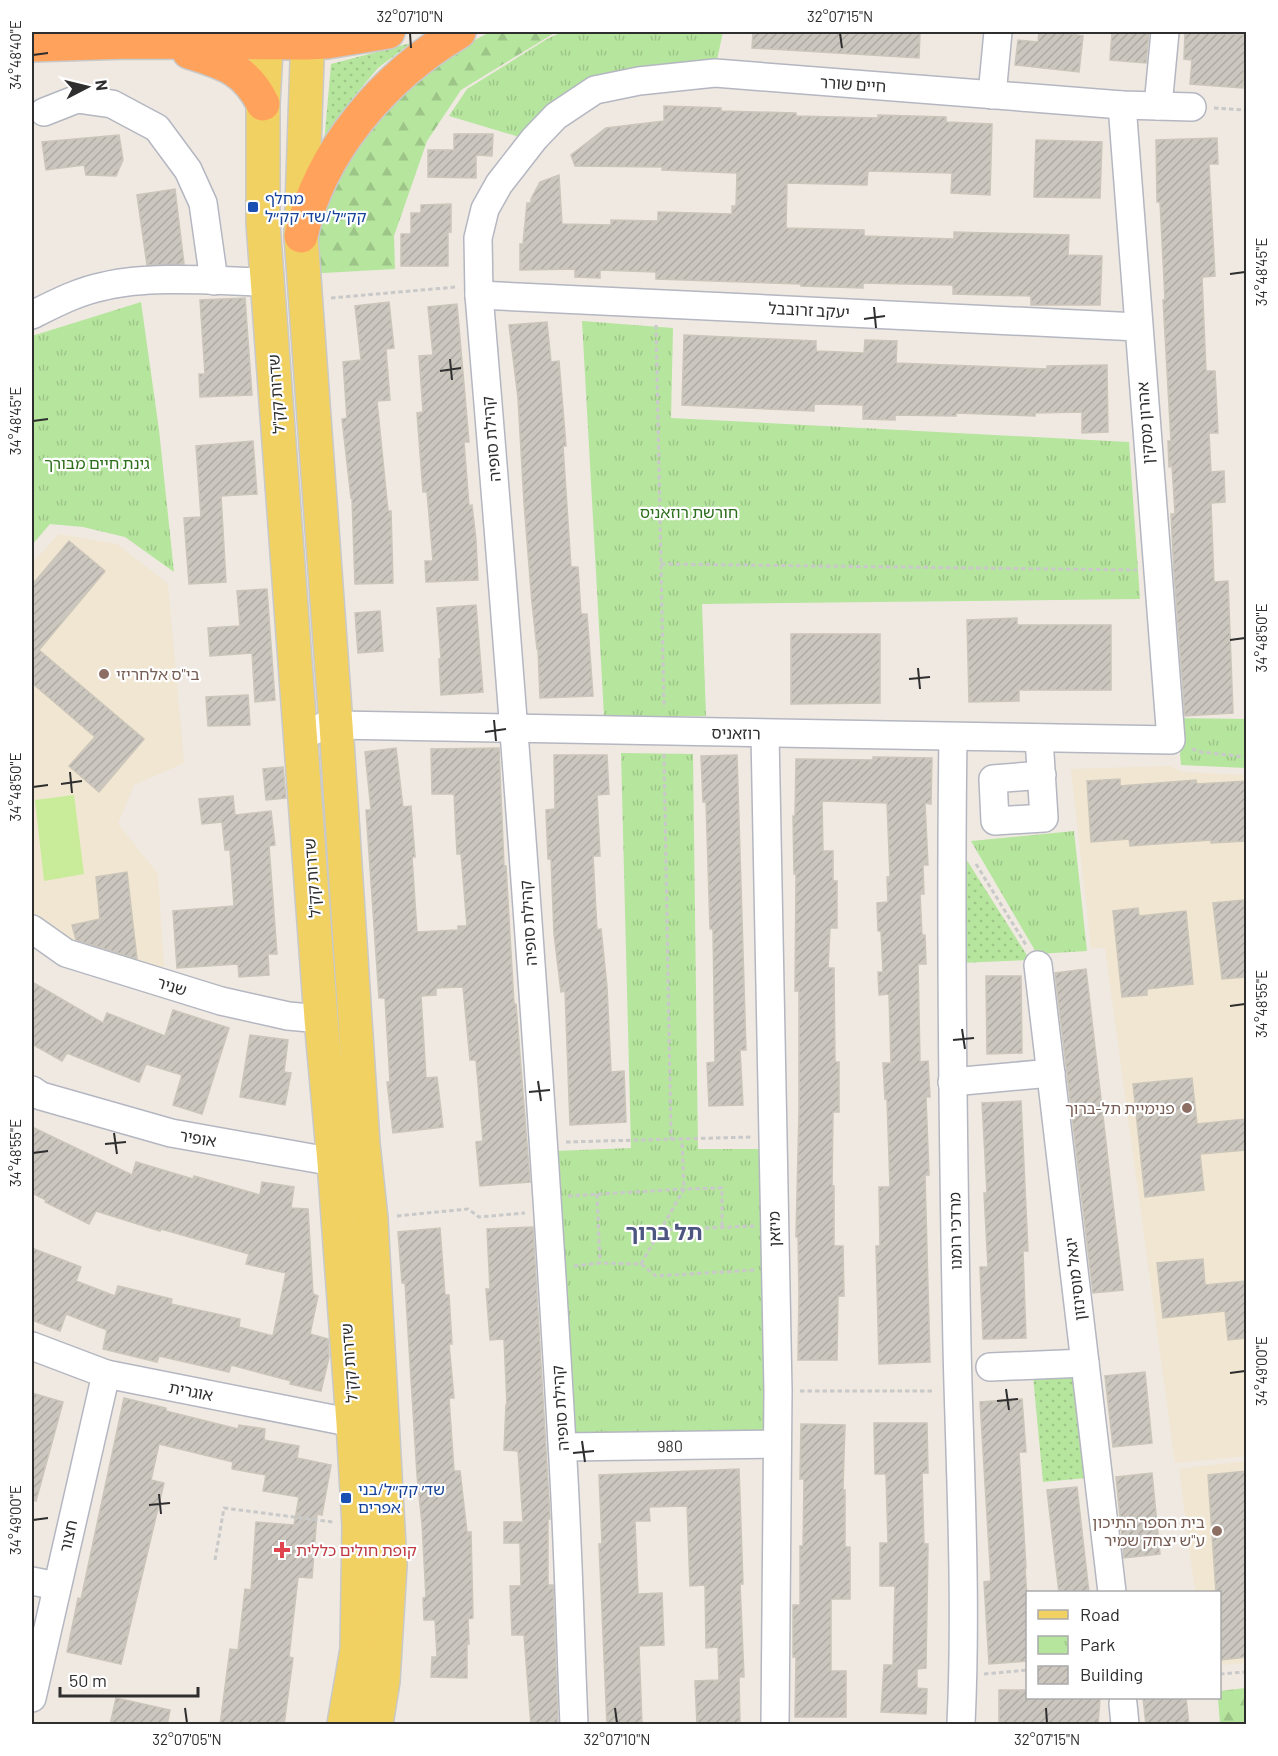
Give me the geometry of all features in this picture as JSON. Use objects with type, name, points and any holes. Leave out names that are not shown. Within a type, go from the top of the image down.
[{"type":"highway","points":[[32,45],[307,37],[334,41],[388,32]]},
{"type":"highway","points":[[301,236],[305,216],[318,183],[364,112],[388,85],[419,59],[459,32]]},
{"type":"highway","points":[[162,43],[234,68],[251,83],[263,104]]},
{"type":"main road","name":"שדרות קק\"ל","points":[[307,37],[301,236],[363,1144],[371,1219],[390,1565],[383,1681],[376,1725]]},
{"type":"main road","name":"שדרות קק\"ל","points":[[266,38],[263,104],[263,223],[321,1018],[334,1162],[359,1526],[357,1649],[344,1725]]},
{"type":"street","points":[[992,95],[998,32]]},
{"type":"street","points":[[1158,106],[1165,32]]},
{"type":"street","name":"חיים שורר","points":[[534,139],[556,116],[595,90],[639,81],[715,73],[1122,105],[1192,107]]},
{"type":"street","points":[[44,112],[77,99],[112,104],[157,128],[188,170],[203,203],[214,281]]},
{"type":"street","name":"אהרון מסקין","points":[[1122,105],[1172,740]]},
{"type":"street","name":"קהילת סופיה","points":[[534,139],[499,184],[485,209],[478,238],[479,290],[515,730],[543,1143],[563,1447],[574,1725]]},
{"type":"street","points":[[32,315],[76,294],[108,285],[141,281],[267,282]]},
{"type":"street","name":"יעקב זרובבל","points":[[479,290],[1138,327]]},
{"type":"street","name":"רוזאניס","points":[[302,736],[324,726],[336,725],[1172,740]]},
{"type":"street","name":"מיזאן","points":[[765,734],[771,1137],[778,1391],[775,1725]]},
{"type":"street","name":"מרדכי רומנו","points":[[952,737],[952,1082],[963,1676],[961,1725]]},
{"type":"street","points":[[1040,738],[1042,775]]},
{"type":"street","name":"שניר","points":[[32,929],[66,952],[211,998],[288,1016],[321,1018]]},
{"type":"street","name":"יגאל מוסינזון","points":[[1038,965],[1112,1591]]},
{"type":"street","points":[[952,1082],[1051,1073]]},
{"type":"street","name":"אופיר","points":[[32,1090],[41,1096],[171,1133],[334,1162]]},
{"type":"street","points":[[334,1162],[356,1153],[363,1144]]},
{"type":"street","name":"אוגרית","points":[[32,1346],[106,1374],[353,1423]]},
{"type":"street","points":[[990,1367],[1085,1362]]},
{"type":"street","name":"חצור","points":[[32,1698],[44,1583],[106,1374]]},
{"type":"street","name":"980","points":[[563,1447],[777,1444]]},
{"type":"path","points":[[1192,107],[1246,110]]},
{"type":"path","points":[[306,300],[479,290]]},
{"type":"path","points":[[661,564],[1157,570]]},
{"type":"path","points":[[1172,740],[1201,752],[1246,757]]},
{"type":"path","points":[[952,825],[1038,965]]},
{"type":"path","points":[[543,1143],[771,1137]]},
{"type":"path","points":[[641,1264],[684,1189],[682,1139]]},
{"type":"path","points":[[371,1219],[468,1209],[479,1217],[597,1194],[722,1188],[722,1228]]},
{"type":"path","points":[[597,1194],[600,1263]]},
{"type":"path","points":[[660,1230],[774,1226]]},
{"type":"path","points":[[551,1269],[600,1263],[641,1264],[656,1276],[774,1269]]},
{"type":"path","points":[[778,1391],[958,1391]]},
{"type":"path","points":[[215,1560],[224,1508],[359,1526]]},
{"type":"path","points":[[963,1676],[1026,1670]]},
{"type":"path","points":[[1221,1674],[1246,1672]]},
{"type":"shaded area","name":"בי\"ס אלחריזי","points":[[59,534],[117,544],[168,584],[184,763],[134,785],[118,824],[158,874],[164,966],[138,975],[32,928],[32,563]]},
{"type":"shaded area","name":"פנימיית תל-ברוך","points":[[1170,766],[1182,772],[1246,775],[1246,1456],[1175,1463],[1105,948],[1091,948],[1071,769]]},
{"type":"shaded area","name":"בית הספר התיכון ע\"ש יצחק שמיר","points":[[1246,1461],[1246,1663],[1221,1665],[1221,1591],[1195,1591],[1179,1469]]},
{"type":"green space","points":[[490,32],[556,32],[461,90],[427,141],[394,236],[395,269],[305,274],[307,237],[365,132],[426,66]]},
{"type":"green space","points":[[562,32],[723,32],[715,69],[628,79],[523,138],[449,116],[467,89]]},
{"type":"green space","points":[[411,43],[378,68],[351,100],[334,140],[324,144],[331,64]]},
{"type":"green space","name":"גינת חיים מבורך","points":[[141,302],[159,430],[174,572],[125,537],[83,527],[50,524],[32,545],[32,336]]},
{"type":"green space","name":"חורשת רוזאניס","points":[[582,321],[673,328],[671,418],[1129,442],[1140,599],[702,604],[706,716],[604,716]]},
{"type":"green space","points":[[1177,718],[1246,719],[1246,768],[1181,765]]},
{"type":"green space","points":[[621,753],[693,754],[698,1149],[763,1149],[766,1434],[570,1440],[555,1151],[631,1148]]},
{"type":"green space","points":[[74,795],[84,874],[44,881],[35,800]]},
{"type":"green space","points":[[1074,831],[1087,951],[1037,954],[971,841]]},
{"type":"green space","points":[[961,851],[1030,960],[960,963]]},
{"type":"green space","points":[[1074,1370],[1086,1478],[1043,1482],[1033,1376]]},
{"type":"green space","points":[[1246,1688],[1246,1724],[1220,1724],[1218,1699],[1221,1699],[1221,1691]]},
{"type":"building","points":[[753,32],[920,32],[919,58],[752,48]]},
{"type":"building","points":[[1039,32],[1070,32],[1070,34],[1083,36],[1079,72],[1015,65],[1018,40],[1038,42]]},
{"type":"building","points":[[1112,32],[1149,32],[1146,63],[1110,60]]},
{"type":"building","points":[[1185,32],[1246,35],[1243,88],[1190,84],[1192,60],[1184,59]]},
{"type":"building","points":[[664,106],[721,108],[721,111],[796,113],[796,116],[946,117],[946,122],[992,124],[990,195],[951,193],[952,173],[868,171],[867,185],[787,183],[786,228],[864,230],[864,236],[954,239],[954,232],[1069,235],[1068,255],[1102,256],[1100,305],[1031,305],[1031,296],[953,294],[953,285],[863,283],[863,288],[801,286],[801,284],[656,279],[656,272],[600,270],[600,278],[575,277],[575,269],[520,270],[520,244],[523,244],[527,203],[531,203],[540,182],[559,175],[562,224],[611,225],[611,220],[658,221],[658,212],[732,214],[732,206],[736,206],[737,173],[662,170],[663,167],[575,166],[571,155],[606,128],[664,121]]},
{"type":"building","points":[[454,134],[493,134],[492,156],[476,155],[476,178],[428,177],[428,150],[454,150]]},
{"type":"building","points":[[119,135],[123,160],[116,176],[86,175],[84,165],[46,170],[42,142]]},
{"type":"building","points":[[1217,138],[1218,164],[1209,164],[1215,276],[1202,277],[1206,371],[1215,371],[1218,433],[1209,433],[1211,472],[1224,471],[1225,502],[1211,503],[1214,582],[1228,581],[1233,713],[1185,716],[1171,514],[1175,514],[1172,466],[1169,467],[1168,441],[1171,441],[1160,202],[1157,202],[1156,140]]},
{"type":"building","points":[[1036,140],[1102,142],[1100,198],[1034,197]]},
{"type":"building","points":[[175,189],[184,264],[147,265],[137,195]]},
{"type":"building","points":[[451,204],[448,266],[401,266],[401,234],[411,234],[411,213],[421,213],[421,205]]},
{"type":"building","points":[[245,298],[252,395],[200,397],[199,374],[205,374],[200,300]]},
{"type":"building","points":[[389,302],[394,348],[386,349],[390,400],[377,401],[388,511],[391,511],[393,583],[355,584],[352,498],[342,419],[347,418],[343,362],[361,360],[355,306]]},
{"type":"building","points":[[457,304],[469,442],[464,442],[469,506],[472,505],[476,540],[478,580],[426,582],[425,561],[433,561],[427,492],[423,492],[417,413],[423,412],[419,356],[433,355],[428,307]]},
{"type":"building","points":[[547,322],[551,362],[559,361],[566,446],[563,446],[571,567],[578,567],[581,614],[587,614],[593,696],[540,698],[518,398],[509,325]]},
{"type":"building","points":[[684,335],[816,341],[816,351],[864,353],[865,340],[897,341],[896,363],[1047,369],[1047,366],[1107,365],[1108,432],[1082,433],[1082,412],[1035,413],[1035,416],[956,413],[956,416],[895,415],[895,420],[863,419],[863,405],[814,404],[814,411],[682,405]]},
{"type":"building","points":[[253,441],[257,494],[221,496],[226,582],[189,584],[184,518],[201,517],[196,446]]},
{"type":"building","points":[[69,541],[105,571],[39,650],[144,739],[99,792],[69,766],[95,737],[32,683],[32,585]]},
{"type":"building","points":[[267,589],[275,700],[255,702],[252,653],[210,656],[208,628],[240,626],[237,591]]},
{"type":"building","points":[[476,605],[483,692],[441,695],[437,608]]},
{"type":"building","points":[[380,611],[383,651],[358,653],[355,613]]},
{"type":"building","points":[[1017,618],[1017,625],[1111,625],[1111,690],[1019,690],[1019,701],[969,702],[967,620]]},
{"type":"building","points":[[791,634],[880,634],[880,703],[791,704]]},
{"type":"building","points":[[248,695],[250,725],[208,726],[206,697]]},
{"type":"building","points":[[396,748],[403,807],[411,806],[417,932],[458,930],[458,926],[467,926],[461,854],[457,854],[454,794],[432,794],[431,749],[499,748],[504,866],[506,866],[514,1004],[516,1004],[530,1182],[480,1186],[476,1142],[483,1141],[476,1060],[470,1060],[463,987],[436,988],[436,995],[421,996],[426,1078],[437,1077],[443,1127],[393,1133],[387,1082],[390,1082],[385,998],[379,998],[366,810],[371,810],[365,752]]},
{"type":"building","points":[[554,755],[607,755],[609,794],[597,795],[600,856],[593,856],[597,930],[601,929],[607,987],[611,1072],[624,1071],[626,1122],[570,1125],[565,991],[561,992],[554,934],[551,859],[548,859],[546,810],[555,809]]},
{"type":"building","points":[[737,755],[746,1050],[740,1050],[743,1105],[709,1106],[707,1063],[715,1062],[713,929],[710,929],[706,802],[703,802],[701,756]]},
{"type":"building","points":[[873,757],[932,758],[931,804],[925,803],[928,865],[923,865],[924,894],[920,894],[926,964],[918,964],[920,1062],[928,1061],[930,1097],[926,1097],[929,1175],[925,1175],[930,1362],[879,1364],[876,1246],[880,1246],[879,1187],[890,1187],[887,1099],[885,1099],[883,1063],[891,1063],[889,994],[879,995],[878,972],[883,972],[877,903],[888,902],[887,877],[890,877],[887,803],[822,801],[823,851],[833,851],[833,881],[837,881],[837,928],[830,928],[828,968],[834,968],[835,1062],[839,1062],[839,1112],[833,1112],[834,1246],[843,1246],[844,1296],[838,1296],[837,1360],[798,1360],[799,1293],[798,1237],[796,1237],[799,991],[795,991],[796,874],[794,874],[793,816],[795,816],[796,759],[873,760]]},
{"type":"building","points":[[283,767],[286,798],[266,800],[263,769]]},
{"type":"building","points":[[1120,779],[1120,786],[1196,780],[1197,784],[1246,781],[1246,841],[1211,843],[1211,840],[1130,846],[1129,839],[1091,842],[1087,781]]},
{"type":"building","points":[[233,796],[235,815],[271,811],[275,845],[269,846],[277,954],[268,954],[269,975],[239,977],[238,964],[177,968],[173,911],[234,906],[230,850],[225,850],[222,822],[202,824],[199,799]]},
{"type":"building","points":[[127,872],[137,959],[76,940],[72,925],[100,919],[96,877]]},
{"type":"building","points":[[1244,900],[1246,977],[1222,979],[1213,903]]},
{"type":"building","points":[[1138,908],[1139,916],[1186,911],[1193,984],[1147,989],[1147,995],[1122,997],[1113,911]]},
{"type":"building","points":[[1086,969],[1123,1290],[1093,1293],[1055,973]]},
{"type":"building","points":[[986,976],[1021,976],[1022,1053],[987,1054]]},
{"type":"building","points":[[32,982],[103,1023],[107,1013],[165,1036],[173,1010],[229,1028],[202,1114],[173,1105],[182,1075],[146,1064],[139,1082],[67,1053],[62,1061],[32,1044]]},
{"type":"building","points":[[250,1035],[288,1040],[284,1072],[291,1073],[285,1105],[240,1097]]},
{"type":"building","points":[[1192,1078],[1197,1124],[1246,1119],[1246,1150],[1200,1154],[1204,1190],[1145,1197],[1133,1084]]},
{"type":"building","points":[[1021,1101],[1028,1251],[1023,1251],[1026,1338],[983,1339],[980,1267],[988,1267],[982,1103]]},
{"type":"building","points":[[32,1127],[132,1175],[136,1162],[260,1195],[262,1182],[294,1187],[291,1208],[308,1209],[313,1294],[318,1296],[310,1334],[328,1339],[329,1357],[321,1391],[290,1384],[291,1381],[231,1365],[229,1372],[159,1356],[157,1362],[103,1349],[107,1330],[66,1314],[60,1331],[32,1320],[32,1248],[81,1267],[76,1281],[115,1296],[118,1286],[172,1299],[171,1304],[240,1319],[239,1327],[273,1336],[286,1273],[246,1264],[249,1254],[161,1229],[160,1231],[96,1211],[89,1224],[45,1202],[46,1200],[32,1193]]},
{"type":"building","points":[[533,1227],[550,1519],[548,1519],[548,1585],[553,1585],[558,1725],[531,1725],[524,1635],[512,1635],[510,1586],[521,1586],[520,1543],[504,1543],[504,1522],[523,1522],[518,1451],[504,1450],[507,1405],[504,1339],[490,1340],[486,1289],[490,1289],[487,1229]]},
{"type":"building","points":[[440,1228],[445,1295],[449,1295],[452,1344],[449,1344],[454,1398],[449,1398],[454,1471],[460,1471],[467,1532],[471,1532],[473,1618],[468,1619],[467,1678],[431,1677],[432,1657],[437,1657],[435,1620],[424,1620],[423,1598],[426,1597],[422,1524],[405,1283],[402,1283],[398,1232]]},
{"type":"building","points":[[1203,1259],[1205,1285],[1246,1281],[1246,1338],[1228,1340],[1225,1311],[1163,1318],[1157,1263]]},
{"type":"building","points":[[1145,1372],[1152,1443],[1113,1447],[1105,1376]]},
{"type":"building","points":[[32,1393],[63,1402],[36,1501],[32,1500]]},
{"type":"building","points":[[124,1398],[238,1429],[239,1425],[265,1429],[264,1440],[299,1446],[297,1458],[331,1465],[322,1515],[317,1514],[312,1578],[298,1577],[289,1657],[293,1658],[284,1725],[220,1725],[230,1649],[238,1650],[245,1589],[251,1590],[256,1522],[294,1525],[299,1497],[263,1491],[266,1475],[232,1469],[233,1462],[159,1444],[151,1480],[164,1483],[121,1664],[67,1652],[78,1598],[81,1599]]},
{"type":"building","points":[[1022,1399],[1026,1452],[1019,1452],[1026,1568],[1026,1661],[989,1664],[984,1582],[991,1581],[980,1402]]},
{"type":"building","points":[[874,1423],[927,1423],[928,1473],[922,1473],[924,1544],[928,1544],[926,1668],[917,1669],[917,1688],[927,1689],[926,1714],[881,1712],[884,1665],[893,1665],[895,1586],[880,1586],[880,1543],[888,1543],[886,1474],[875,1474]]},
{"type":"building","points":[[801,1424],[845,1425],[843,1490],[845,1490],[845,1547],[850,1547],[850,1599],[831,1599],[831,1671],[846,1671],[846,1717],[795,1717],[796,1657],[793,1657],[793,1605],[800,1605],[800,1546],[803,1546],[804,1479],[800,1479]]},
{"type":"building","points":[[739,1469],[744,1677],[739,1677],[740,1725],[697,1725],[695,1681],[719,1680],[718,1647],[706,1648],[705,1585],[690,1586],[687,1506],[649,1507],[650,1521],[635,1521],[638,1594],[662,1593],[664,1645],[639,1646],[642,1725],[607,1725],[599,1544],[602,1544],[599,1475]]},
{"type":"building","name":"בית הספר התיכון ע\"ש יצחק שמיר","points":[[1246,1471],[1246,1657],[1221,1660],[1221,1591],[1216,1591],[1208,1475]]},
{"type":"building","points":[[1152,1473],[1160,1554],[1124,1558],[1116,1477]]},
{"type":"building","points":[[1077,1487],[1089,1591],[1059,1591],[1047,1490]]},
{"type":"building","points":[[999,1690],[1026,1690],[1026,1699],[1100,1699],[1098,1725],[999,1725]]},
{"type":"building","points":[[116,1698],[170,1710],[167,1725],[110,1725]]},
{"type":"building","points":[[1143,1699],[1186,1699],[1189,1725],[1146,1725]]},
{"type":"place","name":"מחלף קק״ל/שד׳ קק״ל","points":[[253,207]]},
{"type":"place","name":"בי\"ס אלחריזי","points":[[104,674]]},
{"type":"place","name":"פנימיית תל-ברוך","points":[[1187,1108]]},
{"type":"place","name":"שד׳ קק״ל/בני אפרים","points":[[346,1498]]},
{"type":"place","name":"בית הספר התיכון ע\"ש יצחק שמיר","points":[[1217,1531]]},
{"type":"place","name":"קופת חולים כללית","points":[[282,1550]]},
{"type":"district","name":"תל ברוך","points":[[664,1232]]}]
